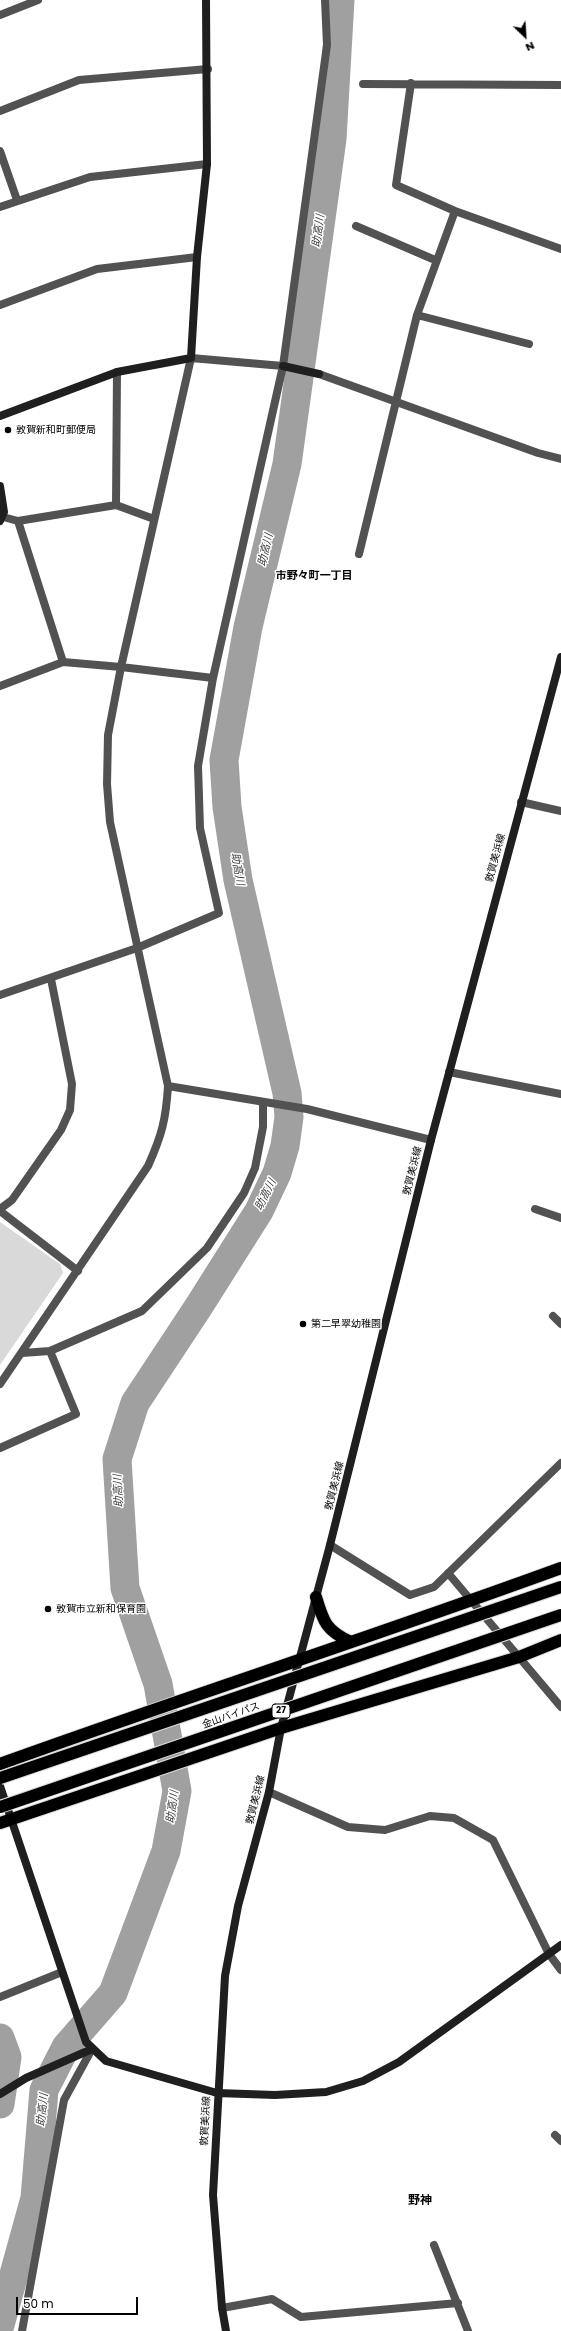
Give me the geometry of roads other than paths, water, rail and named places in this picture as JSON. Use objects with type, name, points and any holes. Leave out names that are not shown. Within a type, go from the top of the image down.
[{"type":"highway","points":[[0,1764],[299,1659],[471,1601],[561,1568]]},
{"type":"highway","name":"金山バイパス","points":[[0,1778],[561,1586]]},
{"type":"highway","points":[[316,1597],[323,1621],[336,1635],[351,1642]]},
{"type":"highway","name":"金山バイパス","points":[[0,1807],[561,1615]]},
{"type":"highway","points":[[6,1821],[281,1728],[519,1657],[561,1640]]},
{"type":"main road","points":[[0,416],[117,372],[190,358],[207,164],[208,69],[206,0]]},
{"type":"main road","points":[[283,366],[319,374]]},
{"type":"main road","points":[[0,486],[4,506],[2,519]]},
{"type":"main road","name":"敦賀美浜線","points":[[226,2331],[222,2308],[213,2195],[217,2093],[225,1976],[238,1906],[269,1792],[281,1728],[330,1545],[431,1140],[561,657]]},
{"type":"main road","points":[[0,1786],[6,1821],[89,2045],[106,2061],[217,2093],[275,2095],[326,2092],[363,2081],[399,2062],[561,1945]]},
{"type":"main road","points":[[0,2094],[26,2078],[89,2045]]},
{"type":"street","points":[[0,14],[38,0]]},
{"type":"street","points":[[0,995],[51,979],[136,948],[219,913],[200,828],[198,766],[213,678],[283,366],[327,45],[325,0]]},
{"type":"street","points":[[0,111],[79,80],[208,69]]},
{"type":"street","points":[[363,84],[561,85]]},
{"type":"street","points":[[412,84],[396,185],[455,211],[561,249]]},
{"type":"street","points":[[0,151],[17,200]]},
{"type":"street","points":[[0,207],[17,200],[90,177],[207,164]]},
{"type":"street","points":[[359,554],[417,315],[455,211]]},
{"type":"street","points":[[356,226],[436,260]]},
{"type":"street","points":[[0,305],[97,269],[198,257]]},
{"type":"street","points":[[417,315],[529,344]]},
{"type":"street","points":[[0,1384],[148,1166],[161,1138],[166,1119],[168,1086],[136,948],[110,822],[107,784],[108,735],[121,666],[190,358],[283,366]]},
{"type":"street","points":[[116,505],[117,372]]},
{"type":"street","points":[[319,374],[538,453],[561,459]]},
{"type":"street","points":[[2,519],[18,521],[116,505],[154,519]]},
{"type":"street","points":[[18,521],[63,662]]},
{"type":"street","points":[[0,686],[63,662],[121,666],[213,678]]},
{"type":"street","points":[[521,802],[561,811]]},
{"type":"street","points":[[51,979],[72,1084],[70,1110],[61,1130],[12,1200],[0,1210],[78,1271]]},
{"type":"street","points":[[449,1072],[561,1094]]},
{"type":"street","points":[[168,1086],[263,1103],[307,1109],[431,1140]]},
{"type":"street","points":[[22,1353],[50,1351],[142,1311],[207,1248],[244,1193],[255,1168],[263,1127],[263,1103]]},
{"type":"street","points":[[535,1209],[561,1218]]},
{"type":"street","points":[[553,1316],[561,1324]]},
{"type":"street","points":[[0,1448],[76,1414],[50,1351]]},
{"type":"street","points":[[330,1545],[410,1595],[434,1587],[561,1463]]},
{"type":"street","points":[[448,1573],[561,1707]]},
{"type":"street","points":[[269,1792],[348,1827],[385,1830],[430,1816],[454,1818],[493,1840],[549,1954],[561,1970]]},
{"type":"street","points":[[0,1997],[62,1972]]},
{"type":"street","points":[[22,2331],[64,2100],[89,2045]]},
{"type":"street","points":[[434,2246],[458,2302],[468,2331]]},
{"type":"street","points":[[222,2308],[272,2299],[301,2318],[458,2302]]},
{"type":"waterway","name":"助高川","points":[[0,2325],[35,2198],[44,2090],[66,2047],[113,1993],[166,1851],[177,1791],[158,1684],[125,1588],[117,1459],[135,1403],[259,1211],[277,1173],[285,1146],[289,1117],[287,1093],[238,880],[227,807],[224,760],[248,627],[287,464],[332,139],[340,0]]},
{"type":"waterway","points":[[0,2038],[7,2057],[0,2104]]},
{"type":"place","name":"敦賀新和町郵便局","points":[[8,430]]},
{"type":"place","name":"第二早翠幼稚園","points":[[303,1324]]},
{"type":"place","name":"敦賀市立新和保育園","points":[[48,1609]]},
{"type":"district","name":"市野々町一丁目","points":[[314,576]]},
{"type":"district","name":"野神","points":[[420,2201]]}]
